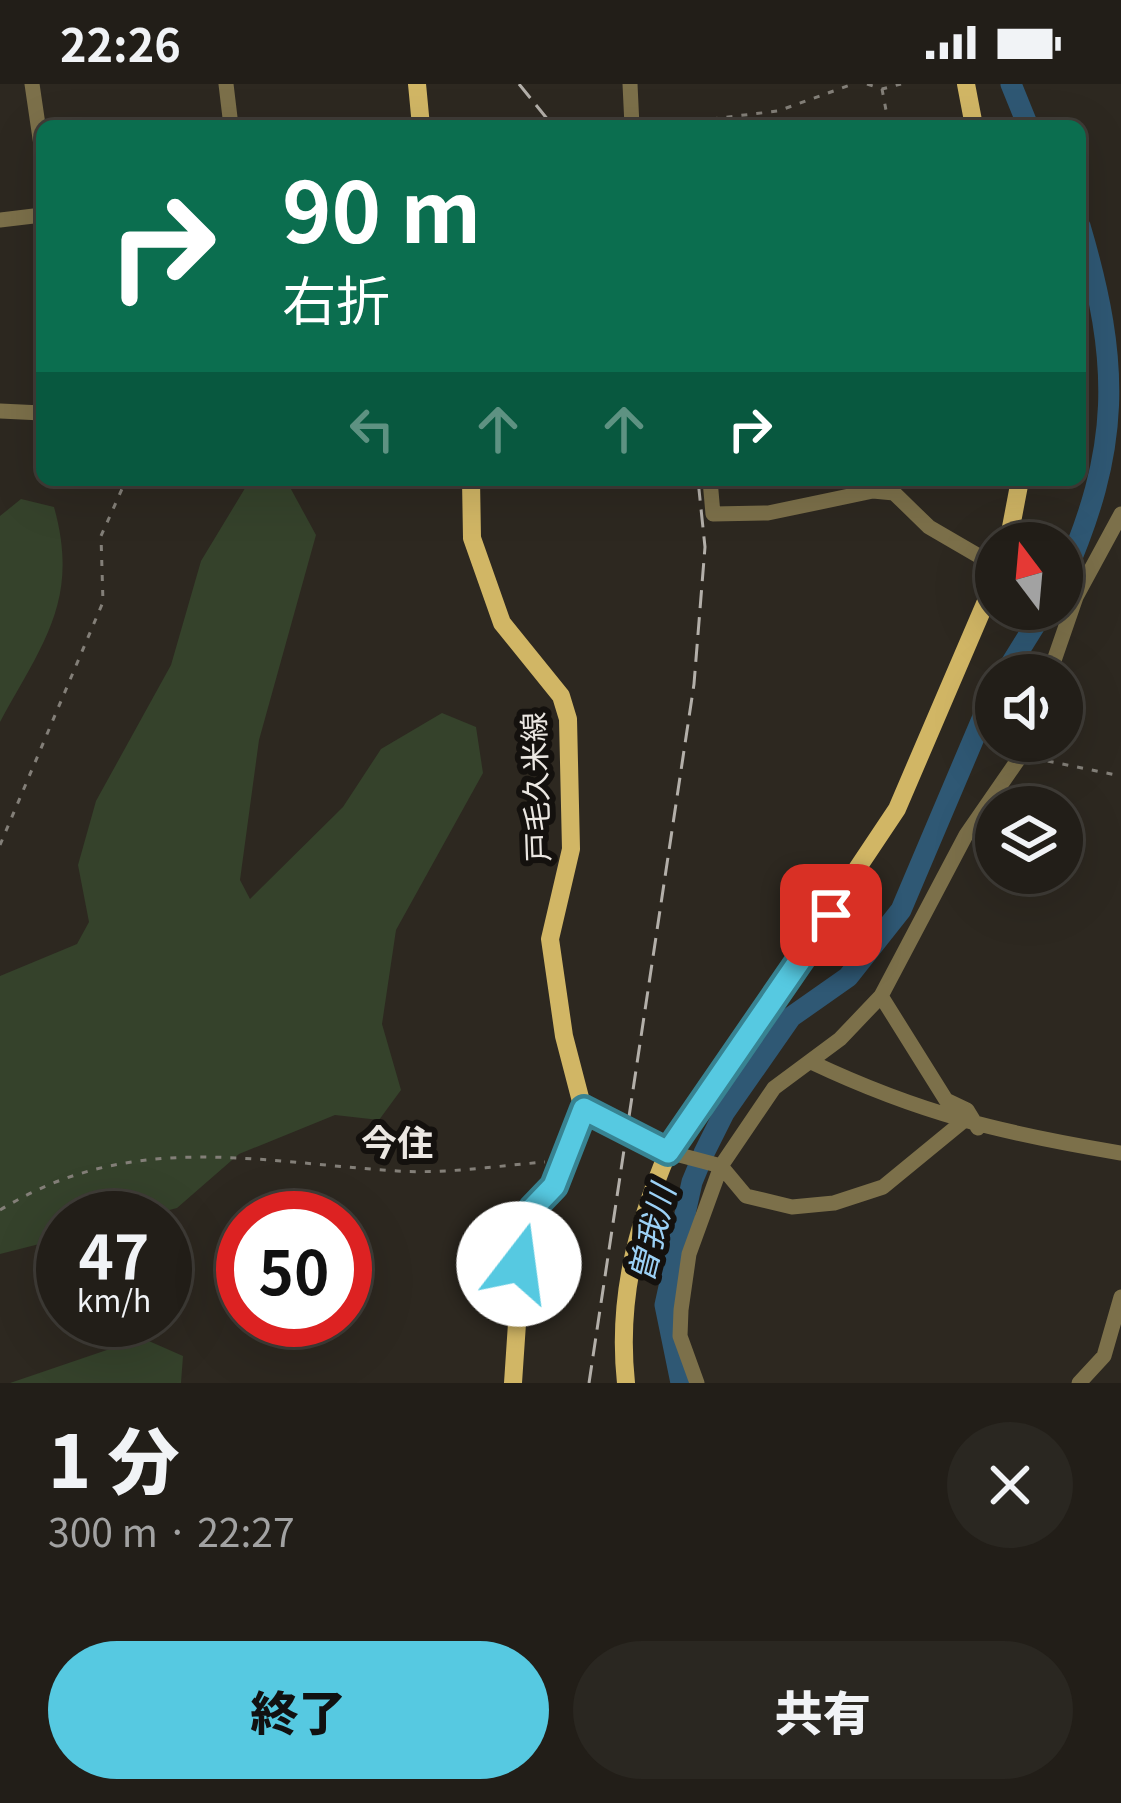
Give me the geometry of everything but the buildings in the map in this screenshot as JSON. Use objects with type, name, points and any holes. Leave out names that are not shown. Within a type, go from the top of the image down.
[{"type":"main road","points":[[417,84],[420,120]]},
{"type":"main road","points":[[966,84],[973,120]]},
{"type":"main road","name":"戸毛久米線","points":[[471,486],[472,538],[502,623],[561,696],[568,719],[571,849],[550,939],[564,1036],[584,1109]]},
{"type":"main road","points":[[1012,522],[1019,486]]},
{"type":"main road","points":[[626,1383],[622,1343],[630,1262],[641,1215],[668,1152],[897,808],[975,627]]},
{"type":"main road","points":[[513,1383],[523,1234],[532,1209],[554,1186],[584,1109]]},
{"type":"street","points":[[32,84],[37,120]]},
{"type":"street","points":[[226,84],[230,120]]},
{"type":"street","points":[[630,84],[632,120]]},
{"type":"street","points":[[0,220],[36,216]]},
{"type":"street","points":[[0,411],[36,413]]},
{"type":"street","points":[[711,486],[713,514],[768,513],[890,491],[929,527],[975,554]]},
{"type":"street","points":[[1056,654],[1076,597],[1121,514]]},
{"type":"street","points":[[697,1383],[680,1336],[681,1310],[689,1254],[721,1166],[774,1088],[812,1062],[881,996],[966,835],[1015,762]]},
{"type":"street","points":[[881,996],[946,1100],[968,1109],[969,1126]]},
{"type":"street","points":[[812,1062],[897,1103],[969,1126],[1121,1153]]},
{"type":"street","points":[[584,1109],[668,1152],[721,1166],[746,1196],[772,1206],[834,1203],[883,1187],[969,1126]]},
{"type":"street","points":[[1078,1383],[1104,1356],[1121,1297]]},
{"type":"path","points":[[702,120],[778,111],[853,84]]},
{"type":"path","points":[[867,84],[882,89],[901,84]]},
{"type":"path","points":[[882,89],[888,120]]},
{"type":"path","points":[[0,845],[103,602],[101,536],[123,486]]},
{"type":"path","points":[[1074,762],[1121,776]]},
{"type":"path","points":[[0,1210],[68,1177],[163,1158],[234,1154],[395,1171],[565,1160]]},
{"type":"green space","points":[[246,486],[289,486],[316,535],[259,740],[240,880],[250,899],[343,807],[381,749],[442,713],[476,727],[483,773],[396,930],[382,1024],[401,1090],[379,1120],[335,1115],[239,1154],[192,1195],[192,1191],[36,1191],[36,1245],[0,1254],[0,976],[77,944],[89,922],[78,865],[96,801],[171,665],[201,561]]},
{"type":"green space","points":[[21,499],[54,507],[63,569],[53,620],[0,722],[0,516]]},
{"type":"green space","points":[[116,1347],[162,1347],[183,1356],[181,1383],[10,1383]]},
{"type":"waterway","name":"曽我川","points":[[1011,84],[1026,120]]},
{"type":"waterway","points":[[1083,527],[1104,447],[1108,406],[1103,321],[1086,249]]},
{"type":"waterway","name":"曽我川","points":[[1017,654],[1032,630]]},
{"type":"waterway","name":"曽我川","points":[[681,1383],[665,1305],[692,1182],[704,1153],[724,1113],[791,1017],[848,977],[901,910],[975,736]]},
{"type":"railway","points":[[519,84],[548,120]]},
{"type":"railway","points":[[589,1383],[694,684],[705,547],[699,486]]},
{"type":"district","name":"今住","points":[[397,1140]]},
{"type":"route","points":[[519,1264],[532,1209],[554,1186],[584,1109],[668,1152],[831,915]]}]
